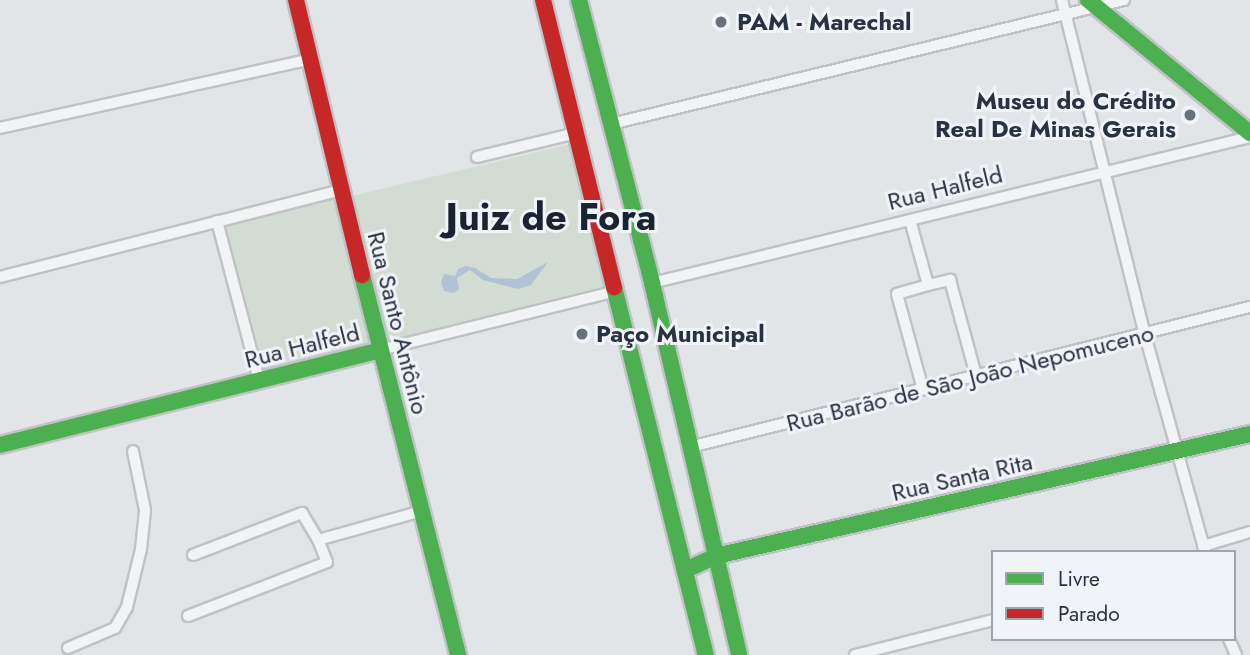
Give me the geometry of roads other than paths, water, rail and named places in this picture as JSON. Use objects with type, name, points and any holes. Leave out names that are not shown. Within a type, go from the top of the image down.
[{"type":"street","name":"Rua Santo Antônio","points":[[296,0],[380,350],[458,655]]},
{"type":"street","points":[[543,0],[706,655]]},
{"type":"street","points":[[579,0],[652,283],[739,655]]},
{"type":"street","points":[[1062,0],[1145,335],[1204,549],[1250,532]]},
{"type":"street","points":[[611,124],[1065,13],[1093,3],[1124,0]]},
{"type":"street","points":[[1093,3],[1250,135]]},
{"type":"street","points":[[0,128],[310,59]]},
{"type":"street","points":[[477,157],[576,133]]},
{"type":"street","name":"Rua Halfeld","points":[[652,283],[1250,135]]},
{"type":"street","points":[[0,277],[342,190]]},
{"type":"street","points":[[910,220],[928,285]]},
{"type":"street","points":[[217,221],[259,380]]},
{"type":"street","points":[[923,390],[897,294],[928,285],[950,280],[976,376]]},
{"type":"street","name":"Rua Halfeld","points":[[0,445],[616,292]]},
{"type":"street","name":"Rua Barão de São João Nepomuceno","points":[[690,447],[1250,307]]},
{"type":"street","name":"Rua Santa Rita","points":[[686,570],[716,556],[1250,434]]},
{"type":"street","points":[[68,648],[114,628],[127,607],[141,550],[145,510],[133,452]]},
{"type":"street","points":[[317,540],[422,511]]},
{"type":"street","points":[[188,616],[327,562],[302,513],[193,555]]},
{"type":"street","points":[[855,655],[991,621]]},
{"type":"water","points":[[548,262],[531,285],[518,289],[483,280],[470,270],[457,278],[459,289],[454,293],[444,291],[441,282],[444,274],[455,276],[458,269],[466,266],[491,278],[517,279]]},
{"type":"place","name":"PAM - Marechal","points":[[721,22]]},
{"type":"place","name":"Museu do Crédito Real De Minas Gerais","points":[[1190,115]]},
{"type":"place","name":"Paço Municipal","points":[[582,334]]},
{"type":"district","name":"Juiz de Fora","points":[[551,217]]}]
